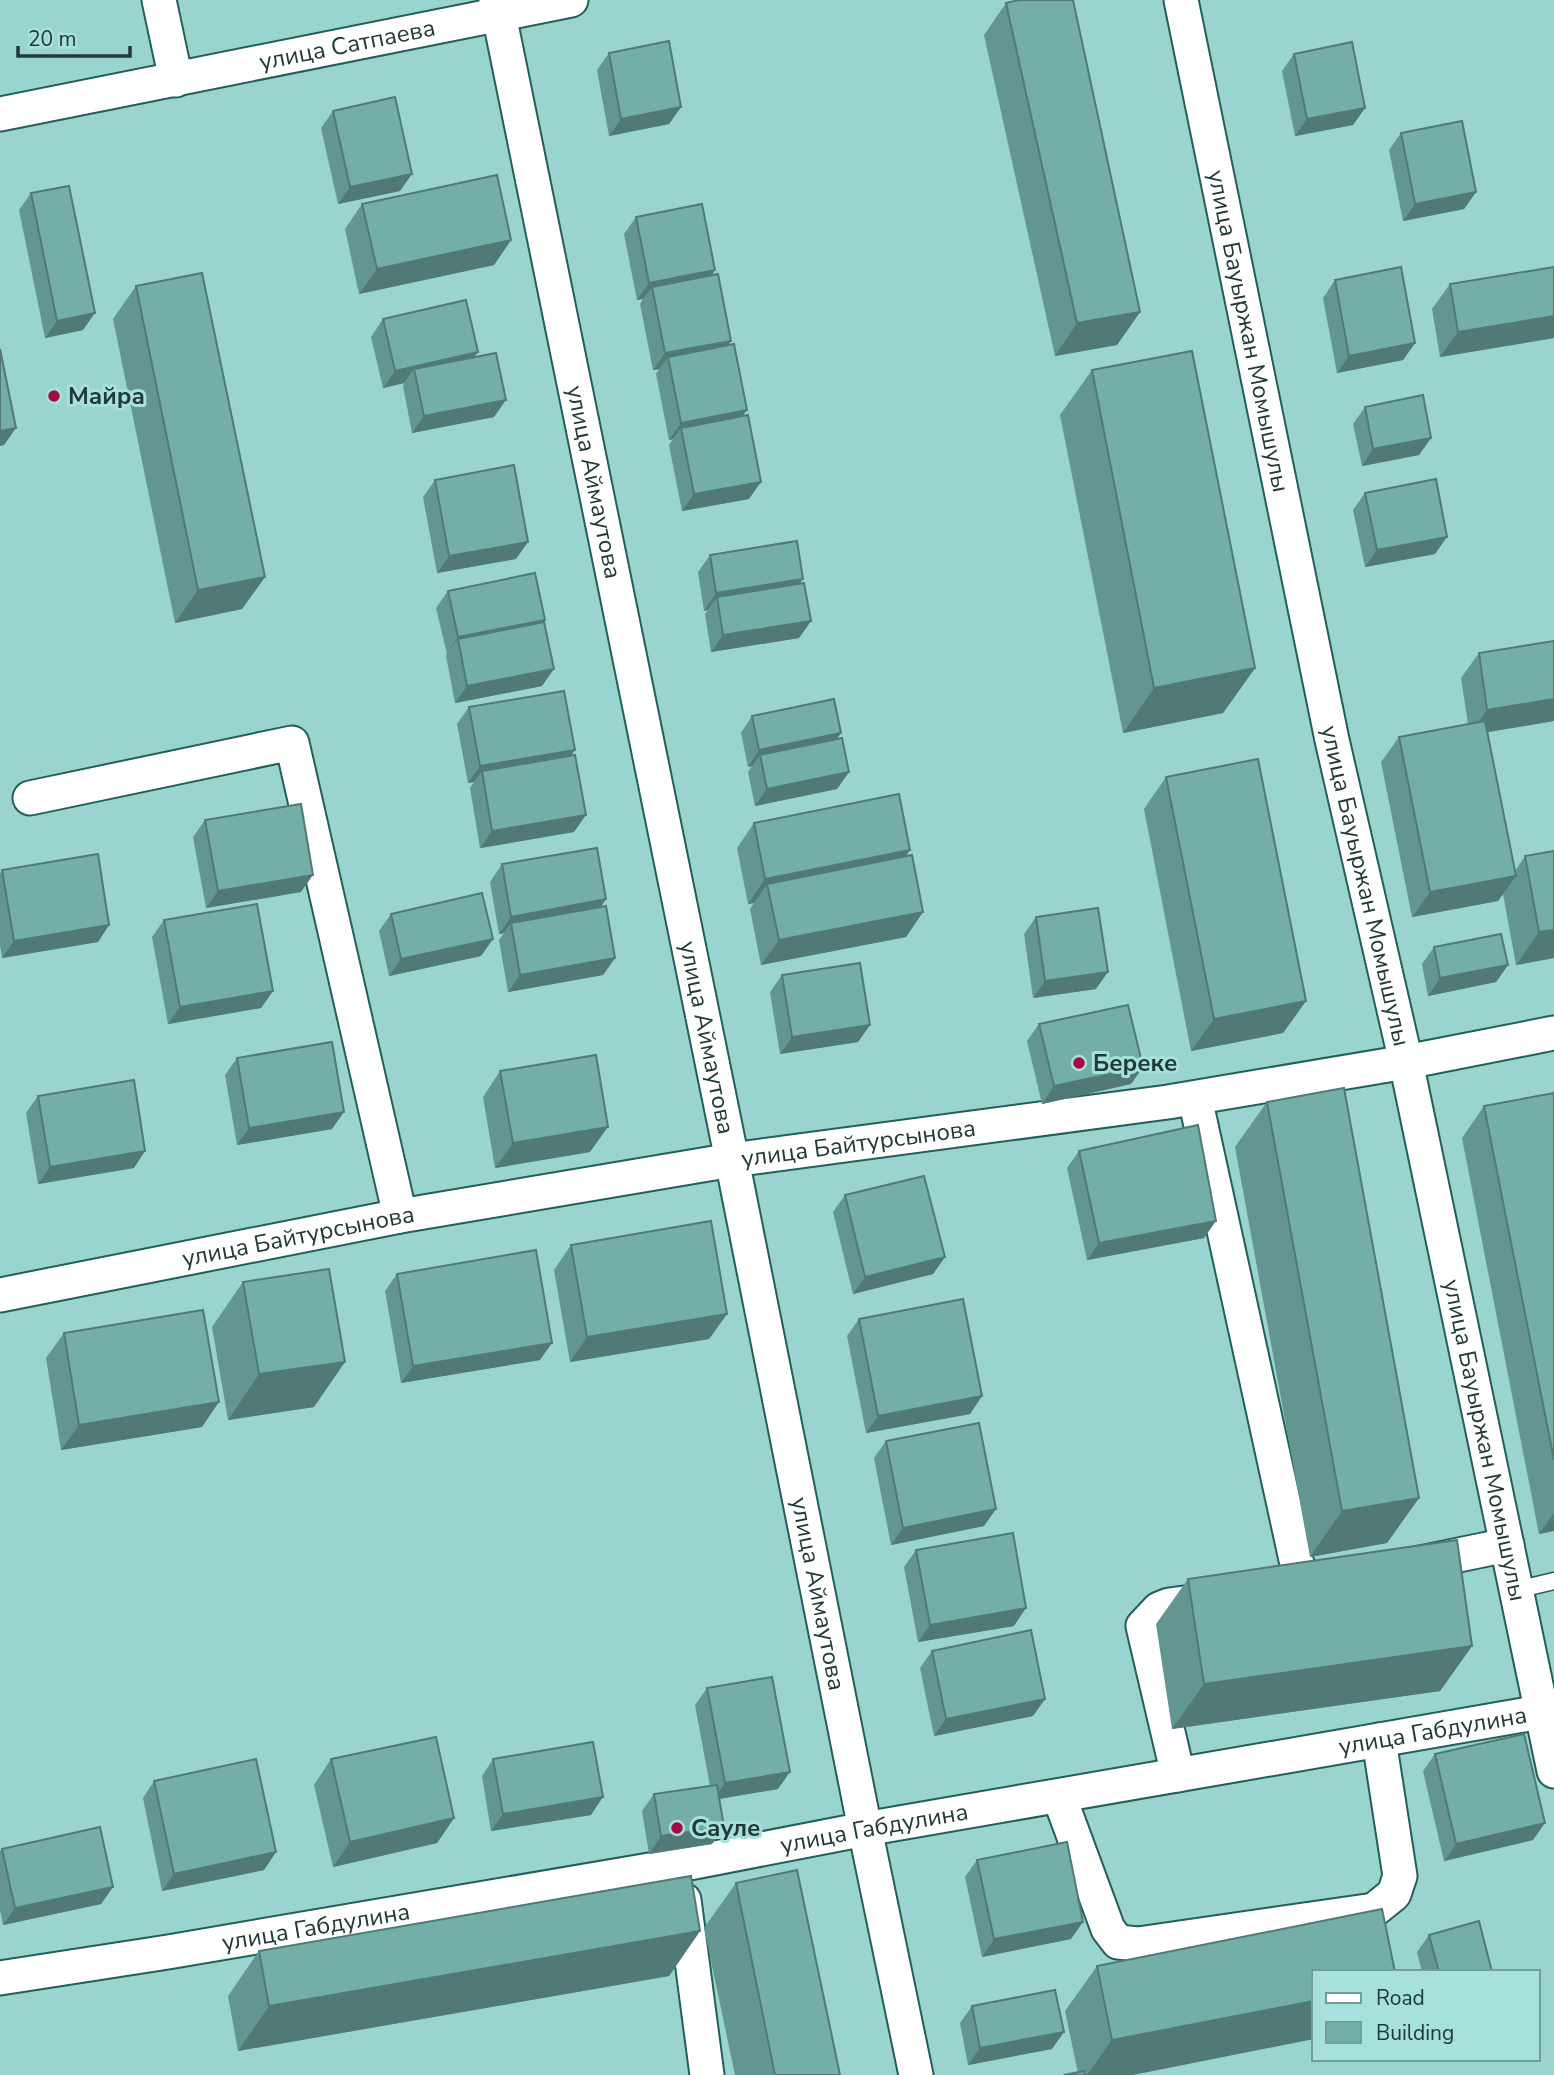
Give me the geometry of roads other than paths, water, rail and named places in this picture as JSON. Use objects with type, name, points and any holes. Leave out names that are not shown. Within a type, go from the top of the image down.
[{"type":"street","points":[[159,0],[176,80]]},
{"type":"street","name":"улица Сатпаева","points":[[0,114],[176,80],[498,7],[571,0]]},
{"type":"street","name":"улица Бауыржан Момышулы","points":[[1181,0],[1332,740],[1406,1062],[1554,1771]]},
{"type":"street","name":"улица Аймаутова","points":[[498,7],[916,2075]]},
{"type":"street","points":[[30,798],[292,743],[400,1216]]},
{"type":"street","name":"улица Байтурсынова","points":[[0,1295],[400,1216],[733,1160],[1195,1098],[1406,1062],[1554,1033]]},
{"type":"street","points":[[1178,1775],[1143,1626],[1159,1609],[1169,1605],[1289,1588],[1195,1098]]},
{"type":"street","points":[[1384,1570],[1507,1545]]},
{"type":"street","name":"улица Габдулина","points":[[0,1978],[679,1865],[865,1829],[1541,1712]]},
{"type":"street","points":[[1059,1796],[1108,1929],[1118,1941],[1138,1944],[1374,1910],[1394,1894],[1400,1876],[1379,1740]]},
{"type":"street","points":[[679,1865],[707,2075]]},
{"type":"lane","points":[[1517,1590],[1554,1581]]},
{"type":"place","name":"Майра","points":[[54,396]]},
{"type":"place","name":"Береке","points":[[1079,1063]]},
{"type":"place","name":"Сауле","points":[[677,1828]]}]
